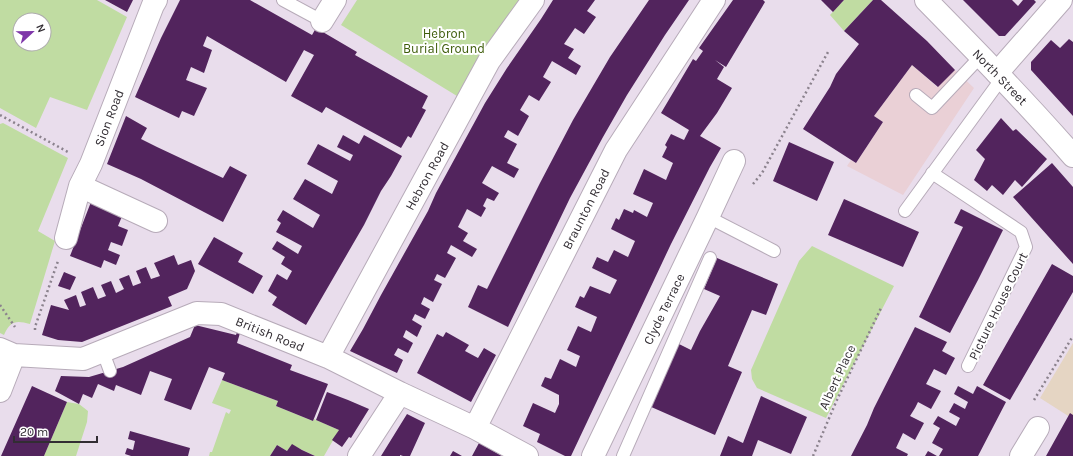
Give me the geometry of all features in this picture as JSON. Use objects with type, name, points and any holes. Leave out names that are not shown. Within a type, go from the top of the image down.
[{"type":"street","name":"Sion Road","points":[[66,238],[80,186],[91,164],[156,0]]},
{"type":"street","points":[[322,21],[335,0]]},
{"type":"street","name":"Hebron Road","points":[[328,357],[490,61],[533,0]]},
{"type":"street","name":"Braunton Road","points":[[475,428],[616,150],[714,0]]},
{"type":"street","name":"North Street","points":[[926,0],[1000,75],[1073,156]]},
{"type":"street","points":[[1000,75],[1061,0]]},
{"type":"street","name":"Clyde Terrace","points":[[592,456],[734,161]]},
{"type":"street","points":[[80,186],[156,222]]},
{"type":"street","name":"British Road","points":[[16,353],[106,361],[197,313],[221,314],[328,357],[400,394],[475,428],[527,456]]},
{"type":"street","points":[[0,391],[16,353]]},
{"type":"street","points":[[359,456],[400,394]]},
{"type":"street","points":[[1021,456],[1038,428]]},
{"type":"lane","points":[[284,0],[322,21]]},
{"type":"lane","points":[[916,95],[932,108],[981,56]]},
{"type":"lane","points":[[905,211],[1000,75]]},
{"type":"lane","name":"Picture House Court","points":[[932,173],[1021,232],[1026,247],[968,366]]},
{"type":"lane","points":[[708,217],[774,251]]},
{"type":"lane","points":[[623,456],[710,258]]},
{"type":"path","points":[[750,189],[762,173],[828,52]]},
{"type":"path","points":[[0,115],[91,164]]},
{"type":"path","points":[[0,119],[4,117]]},
{"type":"path","points":[[16,353],[35,327],[66,238]]},
{"type":"path","name":"Albert Place","points":[[813,456],[836,402],[882,308]]},
{"type":"path","points":[[1034,400],[1073,336]]},
{"type":"shaded area","points":[[912,65],[937,87],[955,70],[974,88],[903,195],[847,166],[851,160],[856,163],[883,122],[874,116]]},
{"type":"shaded area","points":[[1073,343],[1073,419],[1040,398]]},
{"type":"green space","points":[[0,0],[97,0],[127,17],[87,110],[50,97],[36,128],[0,108]]},
{"type":"green space","name":"Hebron Burial Ground","points":[[357,0],[520,0],[457,96],[341,25]]},
{"type":"green space","points":[[844,0],[873,0],[844,31],[830,15]]},
{"type":"green space","points":[[3,123],[68,158],[38,231],[55,241],[30,324],[17,322],[11,324],[4,335],[0,333],[0,124]]},
{"type":"green space","points":[[812,246],[894,286],[826,418],[757,388],[752,379],[751,370],[799,261]]},
{"type":"green space","points":[[222,380],[278,401],[276,406],[313,421],[314,419],[339,430],[324,456],[315,456],[292,445],[287,451],[277,445],[270,456],[209,456],[210,452],[212,452],[226,412],[229,414],[231,410],[212,403]]},
{"type":"green space","points":[[67,402],[79,404],[88,411],[87,422],[76,456],[44,456]]},
{"type":"building","points":[[105,0],[133,0],[127,12]]},
{"type":"building","points":[[180,0],[250,0],[312,35],[316,28],[357,52],[355,55],[428,96],[422,108],[426,110],[411,138],[408,136],[401,148],[326,107],[322,113],[291,96],[314,55],[304,50],[286,82],[207,36],[203,46],[212,50],[204,73],[191,67],[186,80],[207,88],[194,116],[182,111],[179,118],[135,97],[161,38]]},
{"type":"building","points":[[553,0],[595,0],[587,11],[596,17],[584,34],[575,28],[564,44],[574,49],[568,58],[581,66],[576,75],[552,61],[543,77],[551,82],[539,101],[529,95],[520,110],[529,116],[518,136],[508,130],[504,137],[517,144],[507,163],[519,169],[514,178],[492,166],[482,183],[499,193],[494,201],[487,198],[483,206],[486,208],[481,217],[467,209],[458,227],[468,233],[463,241],[477,249],[472,257],[451,245],[447,253],[456,258],[445,278],[437,274],[434,280],[442,284],[433,302],[424,297],[421,304],[430,309],[425,319],[415,314],[412,320],[422,326],[417,337],[406,330],[403,337],[413,343],[408,353],[398,348],[394,355],[403,360],[397,373],[350,351],[428,211],[436,193],[485,103]]},
{"type":"building","points":[[649,0],[689,0],[627,95],[603,137],[570,198],[508,327],[468,307],[478,285],[487,289],[573,120],[610,57]]},
{"type":"building","points":[[733,0],[763,0],[765,2],[726,67],[715,60],[724,67],[717,79],[732,88],[717,113],[700,136],[721,148],[671,244],[571,456],[565,456],[537,442],[540,434],[523,426],[533,403],[555,413],[559,404],[559,395],[541,386],[545,377],[551,379],[560,359],[576,367],[580,356],[567,350],[578,326],[591,332],[597,317],[575,307],[580,296],[584,298],[590,286],[610,294],[617,280],[592,268],[597,257],[608,262],[614,250],[628,257],[635,241],[611,229],[616,218],[619,220],[624,209],[633,213],[634,210],[647,217],[653,203],[633,194],[644,169],[666,180],[673,163],[662,157],[667,147],[665,145],[671,134],[684,140],[689,130],[661,113],[693,59],[696,61],[703,51],[699,48]]},
{"type":"building","points":[[821,0],[844,0],[833,12]]},
{"type":"building","points":[[873,0],[881,0],[927,41],[955,70],[938,87],[912,65],[874,116],[883,122],[856,163],[803,129],[830,87],[836,74],[859,44],[844,31]]},
{"type":"building","points":[[963,0],[1012,0],[1018,6],[1023,0],[1034,0],[1036,2],[1005,36],[999,36]]},
{"type":"building","points":[[1069,39],[1073,42],[1073,116],[1031,70],[1031,62],[1051,40],[1060,48]]},
{"type":"building","points":[[126,116],[147,128],[141,139],[157,147],[223,178],[230,166],[247,175],[223,222],[141,179],[107,164]]},
{"type":"building","points":[[1001,118],[1013,131],[1016,129],[1047,159],[1022,187],[1015,180],[1003,195],[992,185],[987,191],[974,180],[985,159],[976,150]]},
{"type":"building","points":[[343,135],[359,144],[364,135],[402,156],[306,325],[272,305],[277,297],[268,291],[277,274],[287,280],[292,271],[281,264],[285,257],[272,249],[277,241],[298,254],[302,246],[276,232],[281,223],[277,220],[283,210],[313,228],[320,215],[293,199],[305,179],[332,194],[338,181],[307,164],[318,144],[350,161],[353,155],[337,147]]},
{"type":"building","points":[[789,142],[834,162],[817,201],[773,181]]},
{"type":"building","points":[[1052,163],[1073,187],[1073,264],[1013,197]]},
{"type":"building","points":[[844,199],[919,232],[903,267],[828,235]]},
{"type":"building","points":[[91,202],[123,214],[118,226],[128,230],[122,246],[111,242],[108,250],[120,255],[116,265],[104,260],[101,268],[70,256]]},
{"type":"building","points":[[961,209],[1003,230],[950,333],[919,317],[963,227],[954,223]]},
{"type":"building","points":[[214,237],[243,253],[238,262],[263,276],[253,294],[198,264]]},
{"type":"building","points":[[174,255],[178,265],[191,260],[195,271],[187,289],[168,297],[172,306],[82,342],[58,340],[42,335],[51,305],[69,310],[64,300],[76,295],[80,307],[86,305],[81,292],[93,287],[98,299],[106,296],[101,285],[111,281],[116,293],[124,289],[119,279],[129,275],[133,286],[141,283],[136,271],[146,267],[151,279],[160,276],[154,263]]},
{"type":"building","points":[[717,258],[778,284],[766,315],[752,310],[728,366],[742,372],[715,435],[649,406],[677,343],[691,350],[720,296],[704,289]]},
{"type":"building","points":[[1052,264],[1073,276],[1073,292],[1010,400],[983,385]]},
{"type":"building","points":[[64,272],[76,277],[70,290],[58,286]]},
{"type":"building","points":[[195,325],[236,335],[237,332],[240,333],[237,343],[292,365],[290,370],[328,384],[313,421],[276,406],[278,401],[222,380],[225,373],[209,367],[191,410],[164,400],[172,379],[150,371],[141,395],[116,385],[114,391],[98,384],[92,398],[83,394],[79,404],[55,391],[61,376],[89,377],[123,367],[190,337]]},
{"type":"building","points":[[915,327],[947,342],[942,351],[955,358],[946,375],[934,369],[926,384],[941,391],[931,409],[918,402],[910,416],[924,423],[915,440],[903,433],[896,448],[908,454],[907,456],[851,456],[874,408]]},
{"type":"building","points":[[446,332],[469,345],[465,351],[478,358],[484,348],[496,355],[471,402],[417,373],[437,334],[443,337]]},
{"type":"building","points":[[32,386],[67,402],[44,456],[1,456]]},
{"type":"building","points":[[958,386],[973,394],[977,386],[1006,402],[978,456],[939,456],[943,449],[932,443],[940,428],[933,424],[938,416],[956,426],[960,418],[949,412],[954,403],[965,409],[968,402],[954,394]]},
{"type":"building","points":[[327,392],[369,409],[351,438],[349,437],[342,447],[332,440],[339,430],[316,420]]},
{"type":"building","points":[[761,396],[807,417],[791,454],[758,440],[752,456],[720,456],[728,436],[743,443]]},
{"type":"building","points":[[1070,413],[1073,415],[1073,456],[1046,456]]},
{"type":"building","points":[[407,414],[425,423],[410,456],[381,456]]},
{"type":"building","points":[[130,431],[190,448],[188,456],[131,456],[125,454],[127,448],[133,450],[135,441],[128,439]]},
{"type":"building","points":[[479,443],[502,456],[472,456]]},
{"type":"building","points":[[292,444],[315,456],[270,456],[277,445],[287,451]]},
{"type":"building","points":[[453,451],[462,456],[450,456]]},
{"type":"building","points":[[928,451],[937,456],[925,456]]}]
